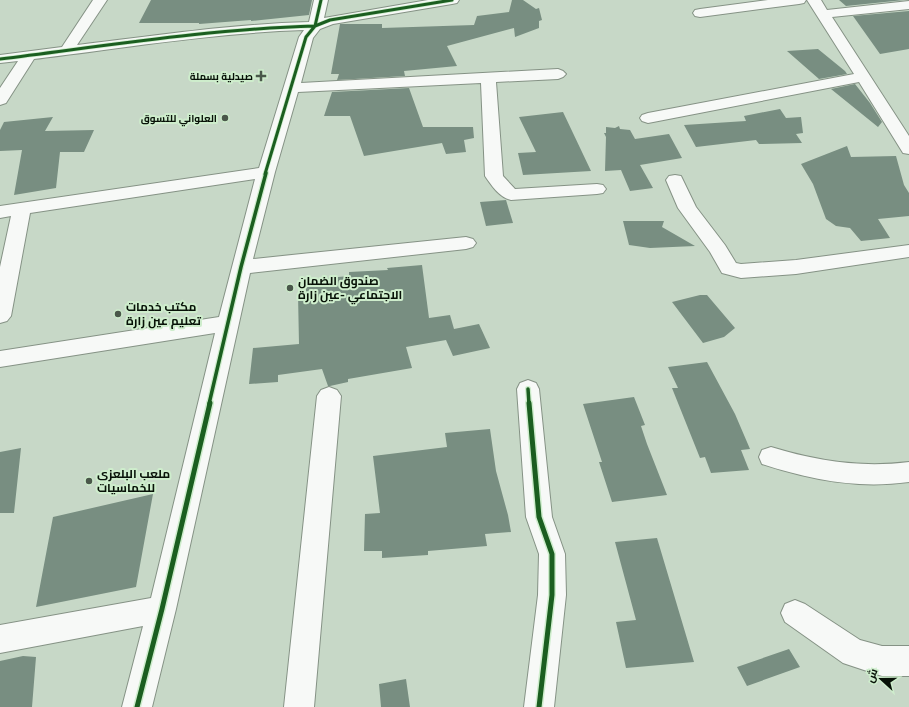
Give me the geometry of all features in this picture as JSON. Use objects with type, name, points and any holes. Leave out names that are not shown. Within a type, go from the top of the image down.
[{"type":"street","points":[[67,50],[100,0]]},
{"type":"street","points":[[137,707],[162,609],[241,267],[266,172],[306,37],[315,26],[321,0]]},
{"type":"street","points":[[0,59],[231,31],[315,26],[330,20],[452,0]]},
{"type":"street","points":[[700,13],[799,0]]},
{"type":"street","points":[[814,0],[863,77],[904,133],[909,149]]},
{"type":"street","points":[[823,14],[909,5]]},
{"type":"street","points":[[0,100],[29,55]]},
{"type":"street","points":[[292,88],[558,74]]},
{"type":"street","points":[[648,118],[863,77]]},
{"type":"street","points":[[488,78],[494,176],[500,185],[511,194],[597,189]]},
{"type":"street","points":[[0,212],[266,172]]},
{"type":"street","points":[[675,180],[687,208],[718,249],[729,268],[741,271],[796,267],[909,251]]},
{"type":"street","points":[[0,316],[22,208]]},
{"type":"street","points":[[241,267],[466,243]]},
{"type":"street","points":[[0,359],[229,323]]},
{"type":"street","points":[[528,389],[540,517],[552,554],[552,595],[539,707]]},
{"type":"street","points":[[299,707],[329,396]]},
{"type":"street","points":[[771,457],[792,465],[834,473],[880,475],[909,472]]},
{"type":"street","points":[[0,639],[162,609]]},
{"type":"street","points":[[795,613],[854,654],[882,661],[909,661]]},
{"type":"building","points":[[151,0],[312,0],[309,15],[251,21],[199,24],[139,23]]},
{"type":"building","points":[[512,0],[523,0],[536,9],[539,8],[542,20],[539,21],[539,28],[515,37],[514,28],[447,46],[457,66],[404,71],[405,76],[337,80],[339,74],[331,74],[340,24],[382,24],[382,28],[474,25],[477,16],[509,12]]},
{"type":"building","points":[[839,0],[904,0],[846,6]]},
{"type":"building","points":[[909,11],[909,49],[880,54],[853,16]]},
{"type":"building","points":[[818,49],[847,74],[819,79],[787,51]]},
{"type":"building","points":[[855,84],[870,103],[882,122],[878,127],[831,89]]},
{"type":"building","points":[[409,88],[423,127],[473,127],[474,138],[464,140],[466,152],[446,154],[442,143],[364,156],[350,116],[324,116],[332,92]]},
{"type":"building","points":[[780,109],[786,118],[801,117],[803,133],[796,134],[802,143],[759,144],[756,140],[696,147],[684,125],[746,121],[744,116]]},
{"type":"building","points":[[563,112],[591,171],[523,175],[518,153],[536,152],[519,117]]},
{"type":"building","points":[[53,117],[45,131],[94,130],[84,152],[60,152],[56,188],[14,195],[22,150],[0,151],[0,130],[4,122]]},
{"type":"building","points":[[619,126],[620,129],[630,130],[635,139],[669,134],[682,158],[640,165],[653,188],[630,191],[621,170],[605,171],[606,137],[604,133],[606,133],[606,127],[615,128]]},
{"type":"building","points":[[847,146],[851,157],[896,156],[904,185],[909,193],[909,216],[878,219],[890,238],[861,241],[850,228],[836,226],[826,219],[813,184],[801,164]]},
{"type":"building","points":[[506,200],[513,223],[486,226],[480,202]]},
{"type":"building","points":[[623,221],[664,221],[662,227],[695,246],[650,248],[629,245]]},
{"type":"building","points":[[422,265],[429,318],[450,315],[454,329],[479,324],[490,348],[453,356],[446,340],[406,347],[412,368],[348,379],[348,382],[330,386],[328,386],[322,369],[278,375],[278,382],[249,384],[253,348],[299,344],[298,294],[306,293],[306,280],[349,276],[349,272],[388,270],[387,268]]},
{"type":"building","points":[[700,295],[707,295],[735,328],[724,337],[703,343],[672,302]]},
{"type":"building","points":[[707,362],[735,414],[750,449],[741,450],[749,470],[711,473],[705,457],[700,458],[672,388],[678,388],[668,367]]},
{"type":"building","points":[[634,397],[645,425],[641,426],[647,444],[667,495],[612,502],[599,462],[602,462],[583,404]]},
{"type":"building","points":[[490,429],[496,471],[511,532],[485,534],[487,546],[428,551],[428,555],[382,558],[382,551],[364,551],[365,514],[380,513],[373,456],[447,447],[445,433]]},
{"type":"building","points":[[21,448],[14,513],[0,513],[0,452]]},
{"type":"building","points":[[153,494],[136,587],[36,607],[53,517]]},
{"type":"building","points":[[657,538],[694,662],[626,668],[616,622],[636,620],[615,542]]},
{"type":"building","points":[[789,649],[800,667],[747,686],[737,667]]},
{"type":"building","points":[[23,656],[36,657],[32,707],[0,707],[0,661]]},
{"type":"building","points":[[406,679],[410,707],[381,707],[379,684]]},
{"type":"cycle path","points":[[0,59],[203,34],[278,27],[315,26],[321,0]]},
{"type":"cycle path","points":[[137,707],[162,609],[241,267],[266,172],[306,37],[315,26],[330,20],[452,0]]},
{"type":"cycle path","points":[[528,389],[539,517],[552,554],[552,595],[539,707]]},
{"type":"place","name":"صيدلية بسملة","points":[[261,76]]},
{"type":"place","name":"العلواني للتسوق","points":[[225,118]]},
{"type":"place","name":"صندوق الضمان الاجتماعي -عين زارة","points":[[290,288]]},
{"type":"place","name":"مكتب خدمات تعليم عين زارة","points":[[118,314]]},
{"type":"place","name":"ملعب البلعزي للخماسيات","points":[[89,481]]}]
